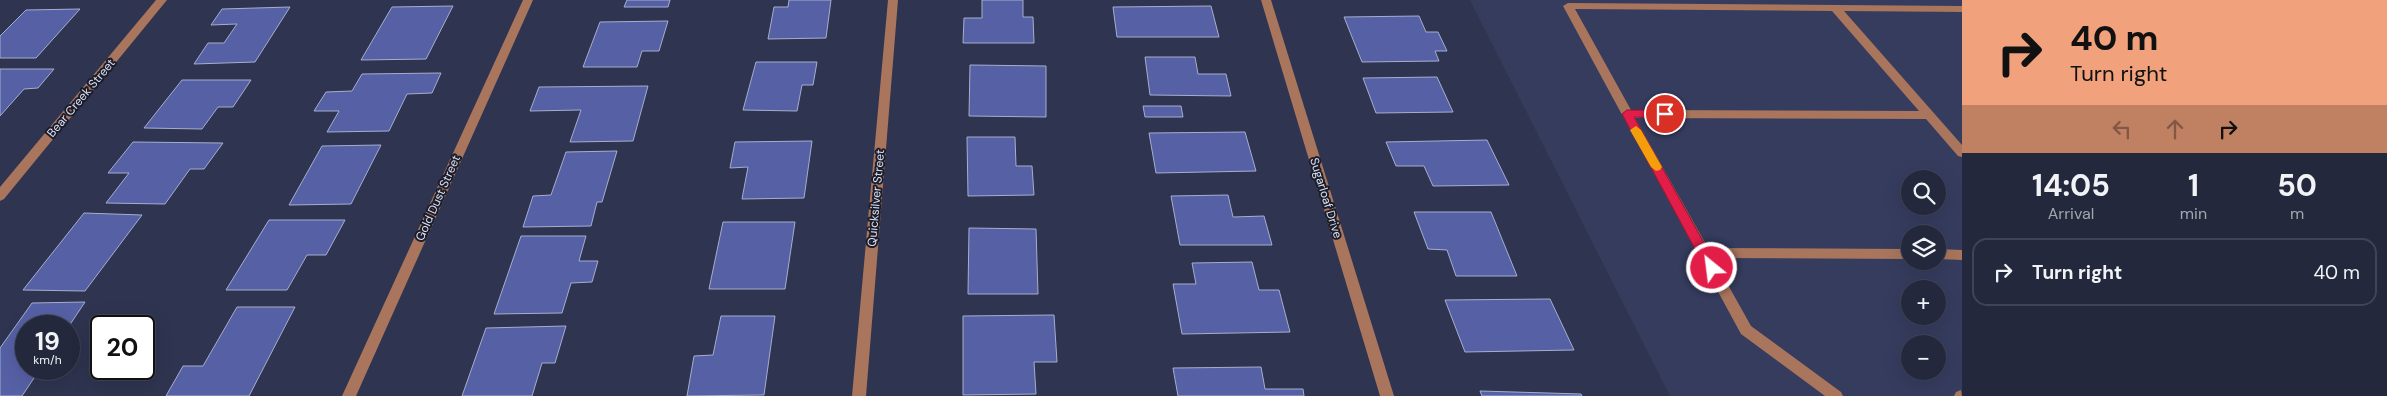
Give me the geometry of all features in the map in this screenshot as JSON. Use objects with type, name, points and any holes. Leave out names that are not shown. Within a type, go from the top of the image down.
[{"type":"street","name":"Bear Creek Street","points":[[0,196],[162,0]]},
{"type":"street","name":"Gold Dust Street","points":[[349,396],[528,0]]},
{"type":"street","name":"Quicksilver Street","points":[[859,396],[893,0]]},
{"type":"street","name":"Sugarloaf Drive","points":[[1266,0],[1387,396]]},
{"type":"street","points":[[1836,396],[1746,330],[1568,6],[1962,9]]},
{"type":"street","points":[[1835,8],[1962,154]]},
{"type":"street","points":[[1627,114],[1929,116]]},
{"type":"street","points":[[1703,253],[1901,254]]},
{"type":"street","points":[[1946,254],[1962,255]]},
{"type":"shaded area","points":[[1470,0],[1962,0],[1962,396],[1670,396]]},
{"type":"building","points":[[627,0],[670,0],[668,7],[624,7]]},
{"type":"building","points":[[789,0],[831,0],[826,38],[768,39],[774,7],[788,7]]},
{"type":"building","points":[[982,0],[1023,0],[1023,17],[1033,17],[1034,43],[963,43],[964,18],[982,18]]},
{"type":"building","points":[[453,6],[426,59],[361,60],[392,7]]},
{"type":"building","points":[[1211,6],[1219,37],[1117,37],[1113,7]]},
{"type":"building","points":[[290,7],[255,62],[194,64],[208,43],[224,43],[237,24],[211,25],[222,9]]},
{"type":"building","points":[[80,9],[36,58],[0,58],[0,36],[26,10]]},
{"type":"building","points":[[1419,16],[1426,32],[1438,32],[1447,51],[1435,51],[1439,61],[1362,62],[1344,17]]},
{"type":"building","points":[[668,21],[659,51],[642,51],[637,67],[583,67],[600,22]]},
{"type":"building","points":[[1145,57],[1195,57],[1198,74],[1226,74],[1231,96],[1150,95]]},
{"type":"building","points":[[756,62],[817,62],[813,85],[802,85],[797,111],[743,110]]},
{"type":"building","points":[[970,65],[1046,66],[1046,117],[969,116]]},
{"type":"building","points":[[0,69],[54,69],[38,88],[24,89],[0,116]]},
{"type":"building","points":[[441,73],[432,93],[407,94],[389,131],[327,132],[339,111],[314,111],[326,92],[352,91],[362,74]]},
{"type":"building","points":[[1437,77],[1453,112],[1376,113],[1363,78]]},
{"type":"building","points":[[182,80],[251,80],[233,107],[218,107],[202,129],[144,128]]},
{"type":"building","points":[[648,86],[633,141],[570,142],[581,110],[530,111],[539,87]]},
{"type":"building","points":[[1143,106],[1181,106],[1183,117],[1145,117]]},
{"type":"building","points":[[1245,132],[1256,171],[1156,173],[1149,133]]},
{"type":"building","points":[[967,137],[1015,137],[1016,166],[1032,166],[1034,195],[968,196]]},
{"type":"building","points":[[1487,140],[1509,185],[1433,186],[1424,166],[1396,166],[1386,142]]},
{"type":"building","points":[[812,141],[804,198],[742,199],[748,167],[730,168],[735,142]]},
{"type":"building","points":[[133,142],[223,143],[204,169],[190,169],[165,204],[106,203],[129,173],[108,173]]},
{"type":"building","points":[[381,145],[351,204],[289,205],[322,146]]},
{"type":"building","points":[[617,151],[602,202],[597,202],[591,226],[523,227],[533,196],[551,195],[566,152]]},
{"type":"building","points":[[1228,195],[1233,217],[1264,216],[1272,245],[1180,245],[1171,196]]},
{"type":"building","points":[[1414,212],[1491,212],[1517,276],[1456,276],[1447,250],[1428,249]]},
{"type":"building","points":[[84,213],[142,215],[85,291],[23,290]]},
{"type":"building","points":[[269,220],[345,220],[326,255],[307,255],[287,290],[226,290]]},
{"type":"building","points":[[723,222],[795,222],[785,289],[709,289]]},
{"type":"building","points":[[969,228],[1036,229],[1038,294],[968,294]]},
{"type":"building","points":[[521,236],[586,236],[579,261],[598,261],[592,282],[571,283],[562,313],[494,314]]},
{"type":"building","points":[[1252,262],[1259,290],[1279,290],[1290,332],[1182,334],[1173,284],[1196,284],[1192,263]]},
{"type":"building","points":[[1550,299],[1574,350],[1465,352],[1445,300]]},
{"type":"building","points":[[85,302],[76,315],[23,315],[32,303]]},
{"type":"building","points":[[237,307],[295,307],[249,396],[166,396],[183,366],[203,366]]},
{"type":"building","points":[[1054,315],[1057,362],[1034,362],[1036,394],[963,395],[963,316]]},
{"type":"building","points":[[721,316],[775,316],[764,395],[687,396],[694,356],[713,355]]},
{"type":"building","points":[[566,326],[555,363],[542,363],[532,396],[462,396],[486,328]]},
{"type":"building","points":[[15,327],[15,380],[33,380],[22,396],[0,396],[0,348]]},
{"type":"building","points":[[1261,367],[1265,389],[1303,389],[1304,396],[1178,396],[1173,368]]},
{"type":"building","points":[[1480,391],[1581,394],[1582,396],[1482,396]]},
{"type":"slow traffic","points":[[1636,130],[1656,167]]},
{"type":"route","points":[[1665,114],[1627,114],[1712,268]]}]
